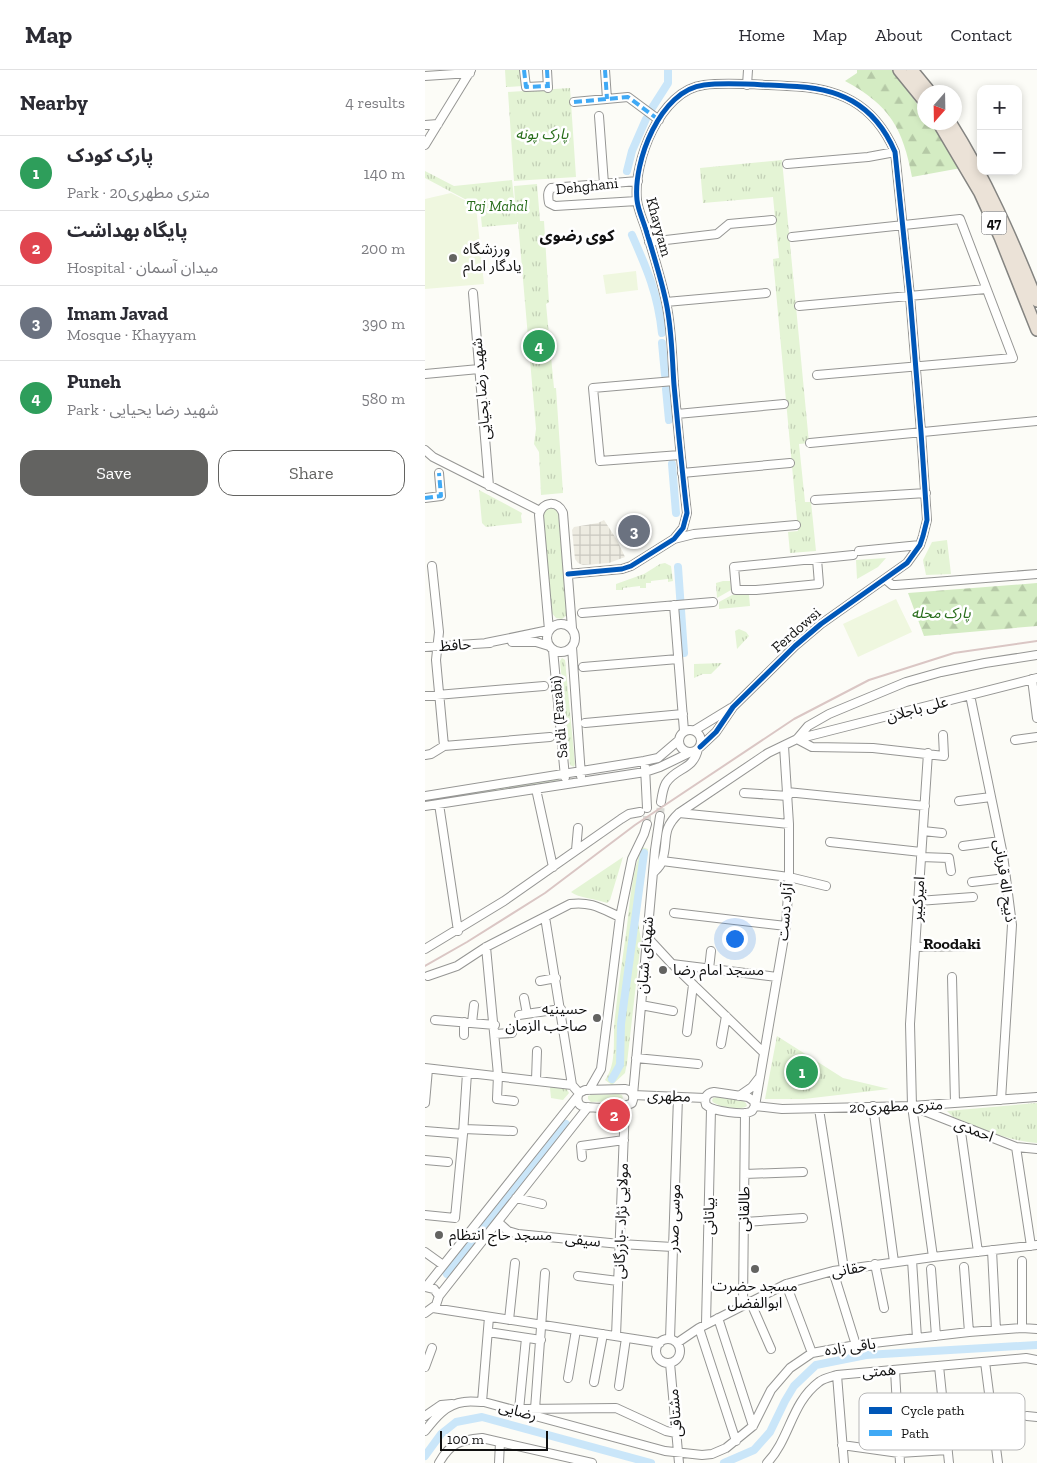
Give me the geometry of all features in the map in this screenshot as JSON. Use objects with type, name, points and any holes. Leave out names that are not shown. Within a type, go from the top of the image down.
[{"type":"highway","points":[[899,70],[917,92]]},
{"type":"highway","points":[[915,72],[925,85]]},
{"type":"highway","name":"47","points":[[943,130],[980,192],[1037,330]]},
{"type":"highway","name":"47","points":[[955,130],[979,170],[1010,234],[1037,300]]},
{"type":"street","points":[[524,70],[525,87],[548,87],[547,70]]},
{"type":"street","points":[[605,70],[607,99]]},
{"type":"street","points":[[747,85],[748,70]]},
{"type":"street","points":[[425,76],[471,71]]},
{"type":"street","points":[[425,145],[471,71]]},
{"type":"street","name":"Khayyam","points":[[675,539],[683,528],[687,513],[666,302],[637,201],[638,181],[645,146],[659,120],[677,97],[689,89],[703,85],[792,86],[813,88],[847,97],[858,103],[874,116],[895,152],[911,296],[927,520],[920,545]]},
{"type":"street","points":[[574,102],[628,97],[659,120]]},
{"type":"street","points":[[599,116],[603,184]]},
{"type":"street","points":[[425,125],[438,124]]},
{"type":"street","points":[[787,164],[868,157],[895,152]]},
{"type":"street","name":"Dehghani","points":[[637,201],[555,206],[549,203],[548,192],[551,188],[638,181]]},
{"type":"street","points":[[792,236],[960,219],[1013,358],[817,375]]},
{"type":"street","points":[[649,242],[717,234],[729,224],[772,220]]},
{"type":"street","points":[[799,306],[986,289]]},
{"type":"street","name":"شهید رضا یحیایی","points":[[473,293],[489,486]]},
{"type":"street","points":[[666,302],[766,293]]},
{"type":"street","points":[[425,374],[479,369]]},
{"type":"street","points":[[674,381],[593,388],[599,461],[680,454]]},
{"type":"street","points":[[677,414],[784,404]]},
{"type":"street","points":[[810,442],[1037,421]]},
{"type":"street","points":[[426,453],[540,511]]},
{"type":"street","points":[[682,473],[790,463]]},
{"type":"street","points":[[425,498],[441,496],[439,473]]},
{"type":"street","points":[[815,500],[925,493]]},
{"type":"street","points":[[486,643],[529,642],[563,652],[572,648],[575,638],[572,628],[561,510],[559,506],[551,503],[544,505],[540,511],[549,630],[547,637],[551,648]]},
{"type":"street","points":[[568,574],[627,568],[675,539],[694,534],[796,525]]},
{"type":"street","points":[[817,559],[819,584],[736,590],[734,567],[817,559],[920,545]]},
{"type":"street","name":"Ferdowsi","points":[[425,806],[645,772],[696,749],[716,732],[733,707],[814,629],[907,563],[920,545]]},
{"type":"street","points":[[432,566],[439,632],[436,660],[443,746]]},
{"type":"street","points":[[885,579],[896,585],[1037,574]]},
{"type":"street","points":[[582,613],[713,602]]},
{"type":"street","points":[[679,605],[678,659],[684,731],[681,733],[679,740],[681,747],[687,752],[696,749]]},
{"type":"street","points":[[486,643],[549,630],[560,623],[572,628]]},
{"type":"street","name":"حافظ","points":[[425,648],[486,643]]},
{"type":"street","name":"Sa'di (Farabi)","points":[[551,648],[566,785]]},
{"type":"street","name":"Sa'di (Farabi)","points":[[572,648],[582,783]]},
{"type":"street","points":[[653,873],[662,861],[667,828],[679,813],[768,753],[797,739],[808,726],[829,714],[906,682],[941,672],[976,664],[1037,655]]},
{"type":"street","points":[[583,667],[678,659]]},
{"type":"street","points":[[1035,678],[1037,718]]},
{"type":"street","name":"علی باجلان","points":[[797,739],[1035,678]]},
{"type":"street","points":[[425,696],[544,686]]},
{"type":"street","name":"ذبیح اله قربانی","points":[[969,695],[1000,841],[1012,925],[1001,1100]]},
{"type":"street","name":"Ferdowsi","points":[[695,730],[733,707]]},
{"type":"street","points":[[585,723],[683,714]]},
{"type":"street","points":[[661,802],[666,782],[675,773],[694,762],[701,736],[695,730],[684,731]]},
{"type":"street","points":[[797,739],[812,747],[873,748],[944,756],[943,735]]},
{"type":"street","points":[[425,755],[431,754],[443,746],[550,737]]},
{"type":"street","points":[[1015,740],[1037,737]]},
{"type":"street","points":[[425,796],[658,758],[679,740]]},
{"type":"street","name":"آزاد دست","points":[[755,1106],[786,926],[789,877],[789,824],[784,746]]},
{"type":"street","name":"امیرکبیر","points":[[928,753],[910,1024],[912,1106],[933,1256]]},
{"type":"street","points":[[425,949],[504,901],[621,819],[629,814],[644,810],[644,761]]},
{"type":"street","points":[[536,789],[553,867]]},
{"type":"street","points":[[744,793],[787,794],[925,806]]},
{"type":"street","points":[[959,801],[991,797]]},
{"type":"street","points":[[439,804],[457,931]]},
{"type":"street","points":[[679,813],[789,824]]},
{"type":"street","name":"شهدای شبان","points":[[633,1095],[660,816]]},
{"type":"street","name":"شهدای شبان","points":[[589,1090],[601,1069],[604,1056],[620,917],[632,859],[647,824]]},
{"type":"street","points":[[576,850],[578,828]]},
{"type":"street","points":[[923,831],[942,833]]},
{"type":"street","points":[[963,846],[1000,841]]},
{"type":"street","points":[[830,842],[949,858],[951,871]]},
{"type":"street","points":[[662,861],[789,877],[826,886]]},
{"type":"street","points":[[972,882],[1006,878]]},
{"type":"street","points":[[918,901],[973,897]]},
{"type":"street","points":[[428,976],[457,966],[486,947],[571,904],[583,902],[593,904],[620,917]]},
{"type":"street","points":[[674,912],[786,926]]},
{"type":"street","points":[[545,917],[573,1085],[578,1095],[579,1104],[588,1107],[625,1106],[632,1103],[633,1095]]},
{"type":"street","points":[[647,936],[672,964],[764,1053]]},
{"type":"street","points":[[915,947],[973,946]]},
{"type":"street","points":[[486,947],[499,1075],[497,1098],[513,1101]]},
{"type":"street","points":[[709,969],[711,951]]},
{"type":"street","points":[[672,964],[777,977]]},
{"type":"street","points":[[952,977],[955,1103]]},
{"type":"street","points":[[541,981],[556,978]]},
{"type":"street","points":[[687,1032],[693,985]]},
{"type":"street","points":[[524,998],[523,1014],[561,1009]]},
{"type":"street","points":[[463,1035],[474,1005]]},
{"type":"street","points":[[641,1005],[673,1011]]},
{"type":"street","points":[[721,1044],[725,1016]]},
{"type":"street","points":[[435,1020],[495,1025]]},
{"type":"street","points":[[495,1034],[512,1033]]},
{"type":"street","points":[[536,1080],[537,1051]]},
{"type":"street","points":[[637,1058],[698,1064]]},
{"type":"street","points":[[425,1102],[426,1068],[573,1085]]},
{"type":"street","points":[[425,1215],[455,1218],[467,1073]]},
{"type":"street","points":[[739,1096],[760,1077]]},
{"type":"street","points":[[1037,1087],[1037,1097]]},
{"type":"street","name":"مطهری","points":[[578,1095],[581,1091],[625,1089],[633,1095],[705,1098],[714,1092],[739,1096]]},
{"type":"street","points":[[439,1296],[434,1289],[425,1287],[578,1095]]},
{"type":"street","points":[[705,1098],[706,1105],[711,1109],[745,1114],[753,1111],[755,1106],[751,1098],[739,1096]]},
{"type":"street","name":"موسی صدر","points":[[673,1341],[673,1247],[678,1097]]},
{"type":"street","name":"20متری مطهری","points":[[755,1106],[782,1109],[819,1109],[912,1106],[1037,1097]]},
{"type":"street","name":"مولایی نژاد -بازرگانی","points":[[616,1336],[625,1106]]},
{"type":"street","points":[[873,1106],[894,1262]]},
{"type":"street","name":"احمدی","points":[[912,1106],[1016,1147],[1037,1149]]},
{"type":"street","points":[[425,1313],[436,1305],[439,1296],[588,1107]]},
{"type":"street","name":"بیاتانی","points":[[711,1109],[703,1326],[736,1441]]},
{"type":"street","points":[[819,1109],[844,1269]]},
{"type":"street","name":"طالقانی","points":[[745,1114],[744,1222],[746,1303]]},
{"type":"street","points":[[960,1125],[977,1252]]},
{"type":"street","points":[[425,1131],[513,1131]]},
{"type":"street","points":[[582,1156],[581,1146],[624,1140]]},
{"type":"street","points":[[1016,1147],[1034,1246]]},
{"type":"street","points":[[425,1160],[448,1162]]},
{"type":"street","points":[[745,1174],[803,1172]]},
{"type":"street","points":[[516,1198],[542,1204]]},
{"type":"street","points":[[744,1222],[803,1218]]},
{"type":"street","name":"سیفی","points":[[497,1222],[508,1231],[518,1234],[673,1247]]},
{"type":"street","name":"حقانی","points":[[673,1341],[785,1284],[833,1270],[933,1256],[1034,1246]]},
{"type":"street","points":[[992,1250],[996,1330]]},
{"type":"street","points":[[425,1252],[443,1265]]},
{"type":"street","points":[[911,1260],[917,1338]]},
{"type":"street","points":[[1022,1261],[1022,1328]]},
{"type":"street","points":[[509,1320],[515,1264]]},
{"type":"street","points":[[875,1264],[884,1308]]},
{"type":"street","points":[[964,1267],[969,1332]]},
{"type":"street","points":[[931,1269],[936,1336]]},
{"type":"street","points":[[833,1270],[856,1345]]},
{"type":"street","points":[[535,1409],[545,1274]]},
{"type":"street","points":[[578,1276],[618,1281]]},
{"type":"street","points":[[785,1284],[812,1353]]},
{"type":"street","points":[[746,1303],[771,1349]]},
{"type":"street","points":[[433,1308],[660,1343]]},
{"type":"street","points":[[482,1402],[489,1317]]},
{"type":"street","points":[[718,1318],[753,1426]]},
{"type":"street","name":"باقی زاده","points":[[678,1454],[712,1454],[736,1441],[753,1426],[771,1390],[790,1368],[812,1353],[856,1345],[969,1332],[1022,1328],[1037,1329]]},
{"type":"street","points":[[568,1378],[576,1330]]},
{"type":"street","points":[[488,1332],[541,1340]]},
{"type":"street","points":[[594,1382],[603,1334]]},
{"type":"street","points":[[526,1338],[515,1410],[616,1408],[666,1431],[676,1433]]},
{"type":"street","points":[[619,1386],[626,1338]]},
{"type":"street","points":[[665,1340],[673,1341],[680,1349],[677,1360],[670,1363],[661,1360],[657,1355],[657,1348],[660,1343],[665,1340]]},
{"type":"street","points":[[425,1367],[432,1348]]},
{"type":"street","name":"همتی","points":[[767,1463],[778,1450],[792,1416],[803,1398],[820,1380],[837,1375],[1026,1358],[1037,1360]]},
{"type":"street","points":[[985,1362],[989,1393]]},
{"type":"street","name":"مشتاقی","points":[[670,1363],[679,1463]]},
{"type":"street","points":[[939,1366],[942,1393]]},
{"type":"street","points":[[895,1370],[896,1393]]},
{"type":"street","points":[[837,1375],[844,1463]]},
{"type":"street","name":"رضایی","points":[[425,1416],[429,1411],[441,1404],[482,1402],[678,1454]]},
{"type":"street","points":[[425,1431],[435,1418],[454,1404]]},
{"type":"street","points":[[1027,1416],[1037,1417]]},
{"type":"street","points":[[439,1463],[446,1451],[465,1439],[482,1438],[592,1463]]},
{"type":"street","points":[[499,1463],[500,1442]]},
{"type":"street","points":[[842,1445],[859,1447]]},
{"type":"street","points":[[878,1450],[899,1453],[948,1450],[949,1463]]},
{"type":"street","points":[[899,1450],[900,1463]]},
{"type":"street","points":[[996,1450],[998,1463]]},
{"type":"green space","points":[[505,70],[522,70],[523,86],[506,87]]},
{"type":"green space","points":[[857,70],[892,70],[917,104],[917,130],[936,130],[961,168],[912,177],[904,145],[892,120],[873,99],[845,81],[857,73]]},
{"type":"green space","name":"پارک پونه","points":[[570,88],[576,177],[514,181],[508,92]]},
{"type":"green space","points":[[782,160],[809,443],[799,444],[805,502],[811,502],[816,551],[790,553],[788,532],[798,531],[773,259],[779,258],[773,197],[703,203],[700,168]]},
{"type":"green space","name":"Taj Mahal","points":[[425,171],[454,186],[512,180],[516,218],[514,186],[537,184],[540,221],[544,221],[549,302],[546,304],[554,388],[556,388],[563,493],[541,495],[539,452],[534,444],[536,429],[518,222],[517,224],[482,227],[480,207],[425,178]]},
{"type":"green space","name":"ورزشگاه یادگار امام","points":[[451,193],[476,206],[484,284],[425,289],[425,199]]},
{"type":"green space","points":[[636,271],[638,290],[606,294],[603,275]]},
{"type":"green space","points":[[479,490],[522,513],[522,523],[486,527],[482,523]]},
{"type":"green space","points":[[549,507],[554,508],[559,514],[567,610],[566,616],[562,619],[556,618],[551,612],[543,515]]},
{"type":"green space","points":[[947,540],[951,574],[926,575],[923,560],[932,542]]},
{"type":"green space","points":[[886,558],[878,567],[857,579],[856,560]]},
{"type":"green space","points":[[665,563],[671,566],[673,581],[668,582],[668,579],[651,581],[651,583],[646,583],[646,588],[640,588],[640,586],[616,590],[616,584],[644,574]]},
{"type":"green space","points":[[730,581],[731,590],[717,598],[716,583]]},
{"type":"green space","name":"پارک محله","points":[[1037,583],[1037,626],[924,636],[908,593]]},
{"type":"green space","points":[[732,595],[749,595],[750,606],[719,609],[719,602]]},
{"type":"green space","points":[[896,599],[912,632],[858,657],[843,624]]},
{"type":"green space","points":[[739,629],[746,632],[749,636],[737,649],[735,631]]},
{"type":"green space","points":[[562,658],[565,660],[574,767],[570,765],[560,661]]},
{"type":"green space","points":[[722,663],[711,674],[703,674],[694,678],[694,664]]},
{"type":"green space","points":[[560,780],[425,802],[425,800]]},
{"type":"green space","points":[[642,847],[648,849],[638,922],[641,940],[627,1063],[625,1073],[612,1085],[605,1080],[612,1066],[614,1025],[630,896]]},
{"type":"green space","points":[[623,857],[610,900],[607,903],[578,896],[571,892]]},
{"type":"green space","points":[[777,1036],[843,1078],[889,1089],[804,1099],[765,1099]]},
{"type":"green space","points":[[552,1084],[565,1086],[569,1093],[563,1100],[551,1098],[550,1088]]},
{"type":"green space","points":[[619,1094],[623,1098],[619,1101],[591,1102],[588,1099],[588,1096],[591,1095]]},
{"type":"green space","points":[[713,1098],[743,1101],[747,1106],[740,1108],[723,1107],[712,1101]]},
{"type":"green space","points":[[1037,1103],[1037,1143],[1015,1140],[994,1133],[953,1117],[947,1111]]},
{"type":"shaded area","points":[[604,520],[625,557],[609,563],[583,565],[578,563],[575,559],[572,530],[574,527],[598,523]]},
{"type":"waterway","points":[[652,108],[668,83],[668,70]]},
{"type":"waterway","points":[[627,171],[632,151],[646,119]]},
{"type":"waterway","points":[[632,235],[655,294],[662,333]]},
{"type":"waterway","points":[[662,343],[665,375]]},
{"type":"waterway","points":[[666,389],[669,420]]},
{"type":"waterway","points":[[672,464],[676,513]]},
{"type":"waterway","points":[[678,567],[684,653]]},
{"type":"waterway","points":[[612,1079],[620,1065],[621,1024],[644,853]]},
{"type":"waterway","points":[[447,1274],[566,1124]]},
{"type":"waterway","points":[[724,1463],[754,1450],[770,1432],[794,1386],[816,1365],[866,1355],[1037,1345]]},
{"type":"waterway","points":[[425,1456],[441,1434],[456,1422],[482,1417],[651,1463]]},
{"type":"tunnel","points":[[660,816],[661,802]]},
{"type":"tunnel","points":[[647,808],[647,824]]},
{"type":"railway","points":[[425,966],[545,893],[635,825],[794,719],[869,680],[954,653],[1037,641]]},
{"type":"marked path","points":[[524,70],[526,87],[548,86]]},
{"type":"marked path","points":[[547,70],[548,88]]},
{"type":"marked path","points":[[605,70],[607,99]]},
{"type":"marked path","points":[[574,102],[628,97],[659,120]]},
{"type":"marked path","points":[[425,498],[441,496],[439,473]]},
{"type":"cycle path","points":[[568,574],[622,569],[631,566],[674,539],[683,528],[687,513],[668,312],[637,200],[637,184],[645,148],[662,114],[674,100],[688,90],[713,84],[805,87],[838,94],[852,101],[876,121],[895,152],[910,296],[927,520],[920,545],[907,563],[821,624],[795,646],[733,707],[716,732],[700,747]]},
{"type":"place","name":"ورزشگاه یادگار امام","points":[[453,258]]},
{"type":"place","name":"Puneh","points":[[539,346]]},
{"type":"place","name":"Imam Javad","points":[[634,531]]},
{"type":"place","name":"مسجد امام رضا","points":[[663,970]]},
{"type":"place","name":"حسینیه صاحب الزمان","points":[[597,1018]]},
{"type":"place","name":"پارک کودک","points":[[802,1072]]},
{"type":"place","name":"پایگاه بهداشت","points":[[614,1115]]},
{"type":"place","name":"مسجد حاج انتظام","points":[[439,1235]]},
{"type":"place","name":"مسجد حضرت ابوالفضل","points":[[755,1269]]},
{"type":"district","name":"کوی رضوی","points":[[577,235]]},
{"type":"district","name":"Roodaki","points":[[952,943]]}]
